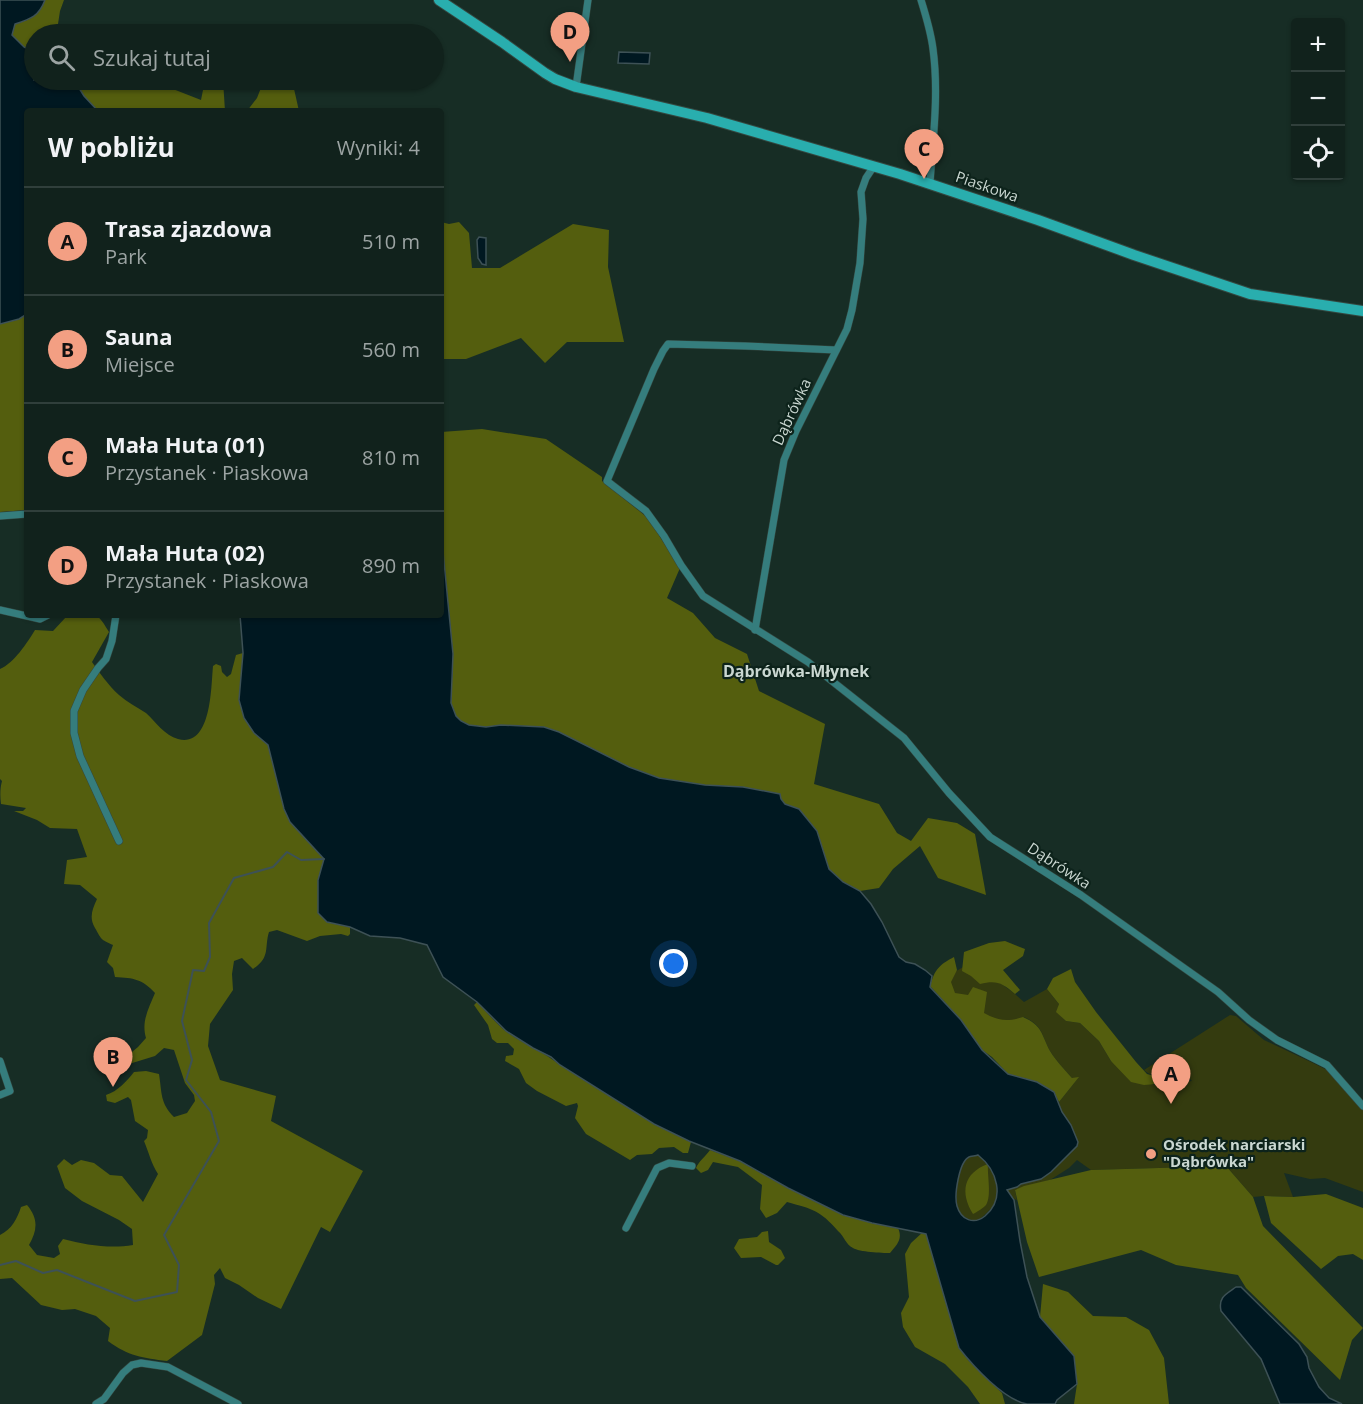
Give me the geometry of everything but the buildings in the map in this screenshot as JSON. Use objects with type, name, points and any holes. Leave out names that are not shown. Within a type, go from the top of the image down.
[{"type":"street","name":"Piaskowa","points":[[439,0],[545,73],[576,87],[707,118],[930,183],[1236,290],[1363,311]]},
{"type":"street","points":[[576,87],[588,0]]},
{"type":"street","points":[[921,0],[933,48],[935,73],[930,183]]},
{"type":"street","name":"Dąbrówka","points":[[755,630],[784,460],[847,329],[852,310],[860,262],[863,219],[861,192],[874,166]]},
{"type":"street","name":"Dąbrówka","points":[[836,350],[668,344],[654,369],[607,481],[646,511],[703,596],[808,662],[904,738],[948,793],[990,837],[1081,895],[1218,992],[1249,1020],[1277,1040],[1327,1065],[1363,1106]]},
{"type":"street","points":[[0,516],[24,514]]},
{"type":"street","points":[[0,610],[24,615]]},
{"type":"street","points":[[116,618],[106,659],[83,690],[74,711],[74,733],[80,756],[119,841]]},
{"type":"street","points":[[0,1061],[10,1091],[0,1095]]},
{"type":"street","points":[[626,1228],[657,1168],[669,1163],[692,1166]]},
{"type":"street","points":[[96,1404],[104,1399],[123,1373],[132,1365],[141,1363],[168,1367],[237,1404]]},
{"type":"green space","points":[[45,0],[64,0],[58,24],[24,24],[24,47],[12,35],[15,24],[34,16]]},
{"type":"green space","points":[[80,90],[176,90],[201,100],[203,90],[224,90],[225,108],[95,108]]},
{"type":"green space","points":[[260,90],[294,90],[298,108],[249,108]]},
{"type":"green space","points":[[459,222],[469,233],[472,268],[500,268],[573,224],[609,230],[608,267],[624,342],[567,342],[545,363],[521,338],[466,359],[444,359],[444,223]]},
{"type":"green space","points":[[24,316],[24,510],[0,512],[0,324]]},
{"type":"green space","points":[[482,429],[546,439],[602,477],[602,481],[648,518],[680,568],[667,598],[693,613],[715,638],[747,654],[759,691],[825,724],[814,784],[879,804],[897,833],[911,841],[928,818],[957,823],[975,834],[986,895],[938,878],[920,846],[893,869],[879,888],[860,891],[843,882],[829,869],[817,831],[799,809],[785,805],[781,799],[743,787],[705,785],[659,778],[629,767],[559,732],[544,727],[501,725],[486,727],[469,725],[461,721],[456,716],[451,703],[453,654],[444,562],[444,432]]},
{"type":"green space","points":[[65,618],[99,618],[109,632],[92,662],[119,695],[146,713],[169,735],[178,739],[189,739],[198,734],[203,725],[210,700],[213,666],[216,664],[221,666],[222,672],[227,677],[231,674],[236,655],[243,653],[239,700],[254,733],[268,745],[273,761],[312,845],[324,859],[318,880],[327,922],[350,927],[348,936],[341,934],[320,936],[307,941],[277,930],[269,932],[265,956],[259,965],[253,969],[242,958],[234,961],[233,990],[210,1024],[208,1046],[220,1080],[276,1096],[271,1121],[363,1171],[330,1232],[321,1227],[281,1309],[225,1278],[220,1268],[214,1275],[215,1284],[202,1335],[167,1361],[143,1357],[122,1350],[108,1341],[110,1328],[96,1316],[75,1309],[62,1310],[41,1305],[12,1278],[0,1279],[0,1235],[14,1223],[21,1207],[27,1205],[34,1215],[36,1225],[29,1245],[37,1255],[54,1258],[60,1254],[58,1246],[63,1239],[98,1246],[133,1245],[132,1229],[82,1201],[65,1188],[57,1166],[64,1159],[72,1165],[81,1160],[94,1163],[110,1175],[122,1176],[143,1202],[158,1174],[144,1141],[148,1130],[135,1121],[131,1100],[128,1097],[115,1103],[107,1101],[106,1095],[122,1086],[134,1072],[146,1071],[159,1074],[164,1102],[174,1117],[187,1113],[195,1101],[194,1095],[185,1083],[174,1050],[164,1048],[155,1056],[114,1069],[116,1063],[146,1038],[145,1020],[155,993],[137,980],[115,977],[113,968],[107,962],[113,945],[102,939],[92,921],[97,899],[80,885],[64,884],[67,860],[87,857],[77,829],[50,828],[14,811],[23,811],[26,808],[1,804],[0,669],[15,657],[35,630],[53,631]]},
{"type":"green space","points":[[1005,941],[1025,949],[1023,956],[1003,970],[1020,990],[1015,994],[999,983],[980,984],[962,971],[964,952],[989,943]]},
{"type":"green space","points":[[954,957],[957,970],[951,982],[955,993],[968,995],[973,987],[987,992],[984,1013],[1003,1020],[1023,1017],[1030,1020],[1041,1031],[1050,1051],[1072,1078],[1079,1077],[1059,1102],[1054,1092],[1037,1082],[1008,1074],[982,1050],[961,1020],[930,986],[938,968]]},
{"type":"green space","points":[[972,962],[1024,1002],[1047,989],[1059,1004],[1057,1012],[1066,1021],[1080,1023],[1099,1041],[1111,1061],[1154,1085],[1192,1081],[1188,1077],[1158,1076],[1144,1070],[1230,1015],[1236,1016],[1264,1040],[1327,1070],[1363,1110],[1363,1192],[1325,1178],[1310,1179],[1284,1173],[1293,1197],[1253,1197],[1226,1166],[1091,1170],[1077,1160],[1050,1180],[1015,1190],[1017,1200],[1009,1197],[993,1207],[978,1221],[965,1217],[958,1210],[956,1195],[960,1172],[965,1160],[978,1155],[987,1162],[995,1175],[1065,1133],[1059,1102],[1078,1078],[1072,1078],[1058,1062],[1041,1031],[1030,1020],[1024,1017],[1003,1042],[930,986]]},
{"type":"green space","points":[[1071,969],[1075,982],[1136,1062],[1147,1074],[1166,1079],[1168,1083],[1144,1085],[1131,1082],[1111,1061],[1099,1041],[1080,1023],[1066,1021],[1056,1012],[1059,1004],[1047,989],[1053,978]]},
{"type":"green space","points":[[477,1002],[507,1032],[654,1124],[691,1142],[688,1153],[683,1153],[674,1147],[659,1148],[652,1154],[637,1155],[630,1160],[586,1134],[575,1118],[577,1103],[566,1106],[537,1091],[526,1083],[519,1069],[505,1061],[506,1056],[513,1055],[514,1049],[508,1043],[497,1043],[492,1039],[488,1025],[474,1005]]},
{"type":"green space","points":[[710,1150],[740,1161],[843,1215],[898,1228],[900,1235],[898,1242],[890,1253],[856,1249],[849,1245],[821,1214],[787,1202],[777,1213],[766,1218],[760,1209],[762,1185],[738,1167],[713,1162],[708,1170],[701,1173],[696,1168]]},
{"type":"green space","points":[[988,1164],[988,1201],[985,1206],[973,1214],[966,1199],[966,1184],[973,1173]]},
{"type":"green space","points":[[1226,1166],[1253,1197],[1263,1226],[1363,1328],[1352,1340],[1340,1380],[1246,1288],[1238,1275],[1176,1265],[1141,1250],[1039,1277],[1027,1242],[1015,1190],[1091,1170]]},
{"type":"green space","points":[[1326,1194],[1363,1208],[1363,1260],[1353,1254],[1338,1256],[1321,1269],[1271,1223],[1264,1196],[1293,1197]]},
{"type":"green space","points":[[768,1231],[769,1242],[781,1250],[785,1258],[778,1265],[761,1257],[741,1258],[734,1248],[739,1239],[757,1237],[762,1232]]},
{"type":"green space","points":[[923,1232],[927,1234],[959,1348],[1002,1393],[1005,1404],[980,1404],[968,1387],[945,1364],[915,1347],[903,1327],[901,1313],[909,1297],[905,1254],[911,1243]]},
{"type":"green space","points":[[1043,1284],[1068,1292],[1093,1316],[1126,1317],[1149,1330],[1164,1358],[1169,1404],[1074,1404],[1077,1384],[1040,1317]]},
{"type":"water","points":[[0,0],[45,0],[34,16],[15,24],[12,35],[24,47],[24,90],[80,90],[95,108],[24,108],[24,316],[0,324]]},
{"type":"water","points":[[619,52],[650,53],[649,64],[618,63]]},
{"type":"water","points":[[479,237],[486,238],[486,265],[482,264],[478,258],[477,240]]},
{"type":"water","points":[[444,562],[453,654],[451,703],[456,716],[461,721],[469,725],[486,727],[501,725],[544,727],[559,732],[629,767],[659,778],[705,785],[743,787],[780,794],[785,804],[799,809],[817,831],[829,869],[843,882],[860,891],[871,904],[899,957],[915,964],[932,976],[930,987],[961,1020],[982,1050],[1008,1074],[1037,1082],[1054,1092],[1062,1112],[1071,1125],[1078,1142],[1077,1146],[1041,1179],[1007,1190],[1014,1200],[1027,1277],[1040,1317],[1074,1356],[1077,1384],[1055,1404],[1027,1404],[1009,1396],[981,1373],[959,1348],[926,1234],[843,1215],[740,1161],[654,1124],[551,1057],[506,1031],[477,1002],[443,977],[427,945],[400,938],[370,936],[350,927],[327,922],[318,913],[318,880],[324,859],[290,822],[284,809],[268,745],[254,733],[244,718],[239,700],[243,653],[240,618],[444,618]],"holes":[[[978,1155],[990,1168],[997,1193],[992,1209],[981,1219],[968,1220],[959,1211],[956,1201],[962,1165],[965,1160]]]},
{"type":"water","points":[[1236,1287],[1241,1287],[1299,1344],[1319,1387],[1329,1398],[1342,1404],[1280,1404],[1261,1359],[1221,1311],[1222,1299]]},
{"type":"waterway","points":[[0,1265],[16,1261],[43,1273],[57,1270],[135,1301],[177,1292],[179,1265],[164,1235],[219,1141],[211,1112],[186,1080],[192,1060],[182,1021],[193,970],[204,971],[210,957],[209,923],[234,878],[273,867],[287,852],[301,860],[324,859]]},
{"type":"place","name":"Mała Huta (02)","points":[[570,62]]},
{"type":"place","name":"Mała Huta (01)","points":[[924,179]]},
{"type":"place","name":"Sauna","points":[[113,1087]]},
{"type":"place","name":"Trasa zjazdowa","points":[[1171,1104]]},
{"type":"place","name":"Ośrodek narciarski \"Dąbrówka\"","points":[[1151,1154]]},
{"type":"district","name":"Dąbrówka-Młynek","points":[[796,671]]}]
